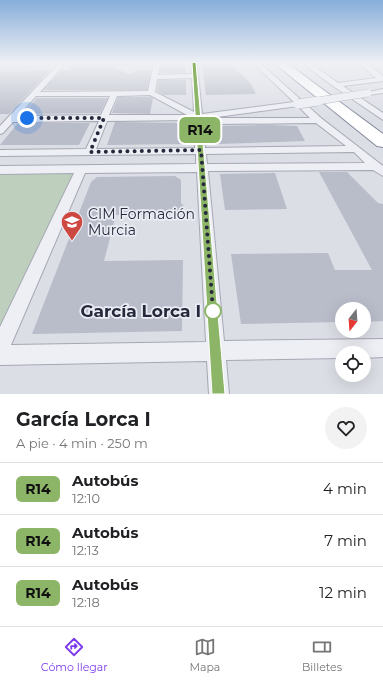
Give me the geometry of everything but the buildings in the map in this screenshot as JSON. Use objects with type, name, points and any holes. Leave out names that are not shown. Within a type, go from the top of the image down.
[{"type":"highway","points":[[303,81],[383,142]]},
{"type":"highway","points":[[319,81],[383,129]]},
{"type":"street","points":[[0,131],[46,81]]},
{"type":"street","points":[[150,93],[153,81]]},
{"type":"street","points":[[196,81],[219,394]]},
{"type":"street","points":[[276,81],[318,120],[379,169]]},
{"type":"street","points":[[328,81],[383,117]]},
{"type":"street","points":[[335,85],[363,81]]},
{"type":"street","points":[[34,94],[150,93],[199,119],[383,91]]},
{"type":"street","points":[[90,152],[114,94]]},
{"type":"street","points":[[373,110],[383,110]]},
{"type":"street","points":[[11,118],[318,120]]},
{"type":"street","points":[[0,153],[201,150],[356,150]]},
{"type":"street","points":[[0,170],[202,168],[379,169]]},
{"type":"street","points":[[0,348],[81,169]]},
{"type":"street","points":[[0,355],[383,348]]},
{"type":"shaded area","points":[[0,81],[36,81],[3,114],[0,114]]},
{"type":"green space","points":[[81,169],[0,348],[0,170]]},
{"type":"bus line","name":"R14","points":[[196,81],[219,394]]},
{"type":"place","name":"CIM Formación Murcia","points":[[72,242]]},
{"type":"place","name":"García Lorca I","points":[[213,311]]},
{"type":"route","points":[[27,118],[104,118],[90,152],[201,150],[213,311]]}]
